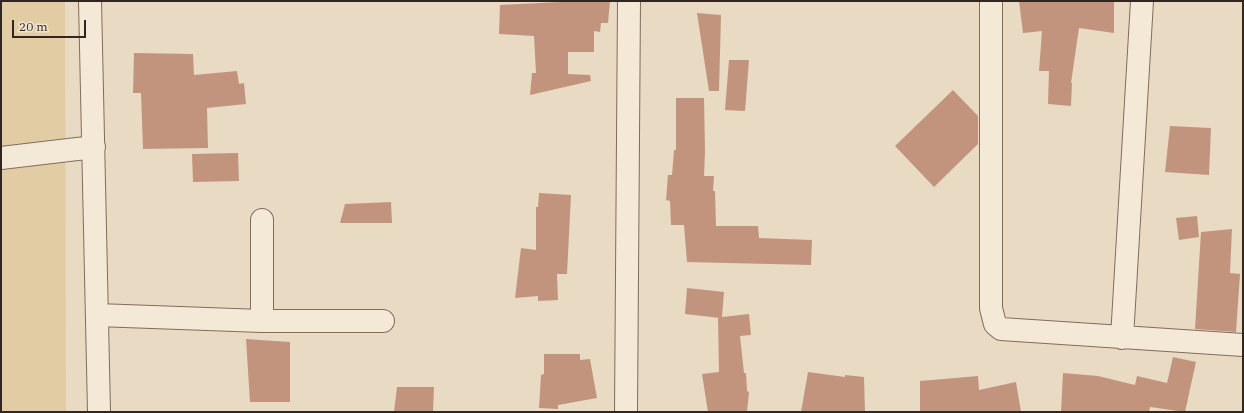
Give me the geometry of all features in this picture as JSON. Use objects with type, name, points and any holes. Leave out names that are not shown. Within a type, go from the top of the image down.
[{"type":"street","points":[[90,1],[99,412]]},
{"type":"street","points":[[626,412],[629,1]]},
{"type":"street","points":[[992,1],[992,317],[995,324],[1001,329],[1243,345]]},
{"type":"street","points":[[1122,338],[1142,1]]},
{"type":"street","points":[[1,158],[94,147]]},
{"type":"street","points":[[262,220],[262,321]]},
{"type":"street","points":[[97,315],[262,321],[383,321]]},
{"type":"sand","points":[[1,1],[65,1],[66,412],[1,412]]},
{"type":"building","points":[[610,1],[608,23],[601,23],[600,32],[594,31],[594,52],[568,52],[568,74],[590,75],[591,81],[530,95],[532,73],[536,73],[534,36],[499,34],[500,5]]},
{"type":"building","points":[[1019,1],[1114,1],[1114,33],[1079,28],[1071,83],[1071,106],[1048,104],[1049,71],[1039,71],[1042,31],[1023,33]]},
{"type":"building","points":[[697,13],[721,15],[719,91],[709,91]]},
{"type":"building","points":[[134,53],[193,54],[194,75],[237,71],[239,84],[244,83],[246,104],[207,108],[208,148],[143,149],[141,93],[133,93]]},
{"type":"building","points":[[729,60],[749,60],[745,111],[725,110]]},
{"type":"building","points":[[953,90],[978,116],[978,144],[934,187],[895,146]]},
{"type":"building","points":[[676,98],[704,98],[704,176],[714,176],[713,191],[715,191],[716,226],[758,226],[759,238],[812,240],[811,265],[687,262],[684,225],[671,225],[670,201],[666,200],[668,175],[672,175],[674,150],[676,150]]},
{"type":"building","points":[[1170,126],[1211,128],[1209,175],[1165,172]]},
{"type":"building","points":[[238,153],[239,181],[193,182],[192,154]]},
{"type":"building","points":[[539,193],[571,195],[567,274],[557,274],[558,300],[538,301],[538,296],[515,298],[521,248],[536,250],[536,207],[538,207]]},
{"type":"building","points":[[391,202],[392,223],[340,223],[345,204]]},
{"type":"building","points":[[1197,216],[1199,237],[1179,240],[1176,218]]},
{"type":"building","points":[[1232,229],[1230,273],[1240,274],[1236,332],[1195,329],[1201,232]]},
{"type":"building","points":[[687,288],[724,292],[722,317],[749,314],[751,335],[740,336],[744,373],[746,373],[747,391],[749,392],[747,412],[708,412],[702,374],[719,372],[718,318],[720,318],[685,314]]},
{"type":"building","points":[[246,339],[290,342],[290,402],[250,402]]},
{"type":"building","points":[[544,354],[580,354],[580,360],[590,359],[597,398],[558,405],[558,409],[539,408],[541,375],[544,374]]},
{"type":"building","points":[[1173,357],[1196,362],[1185,412],[1150,407],[1149,412],[1061,412],[1063,373],[1098,376],[1135,385],[1137,376],[1167,383]]},
{"type":"building","points":[[808,372],[845,377],[845,375],[864,377],[865,412],[801,412]]},
{"type":"building","points":[[978,376],[979,390],[1016,382],[1021,412],[920,412],[920,381]]},
{"type":"building","points":[[397,387],[434,387],[433,412],[394,412]]}]
